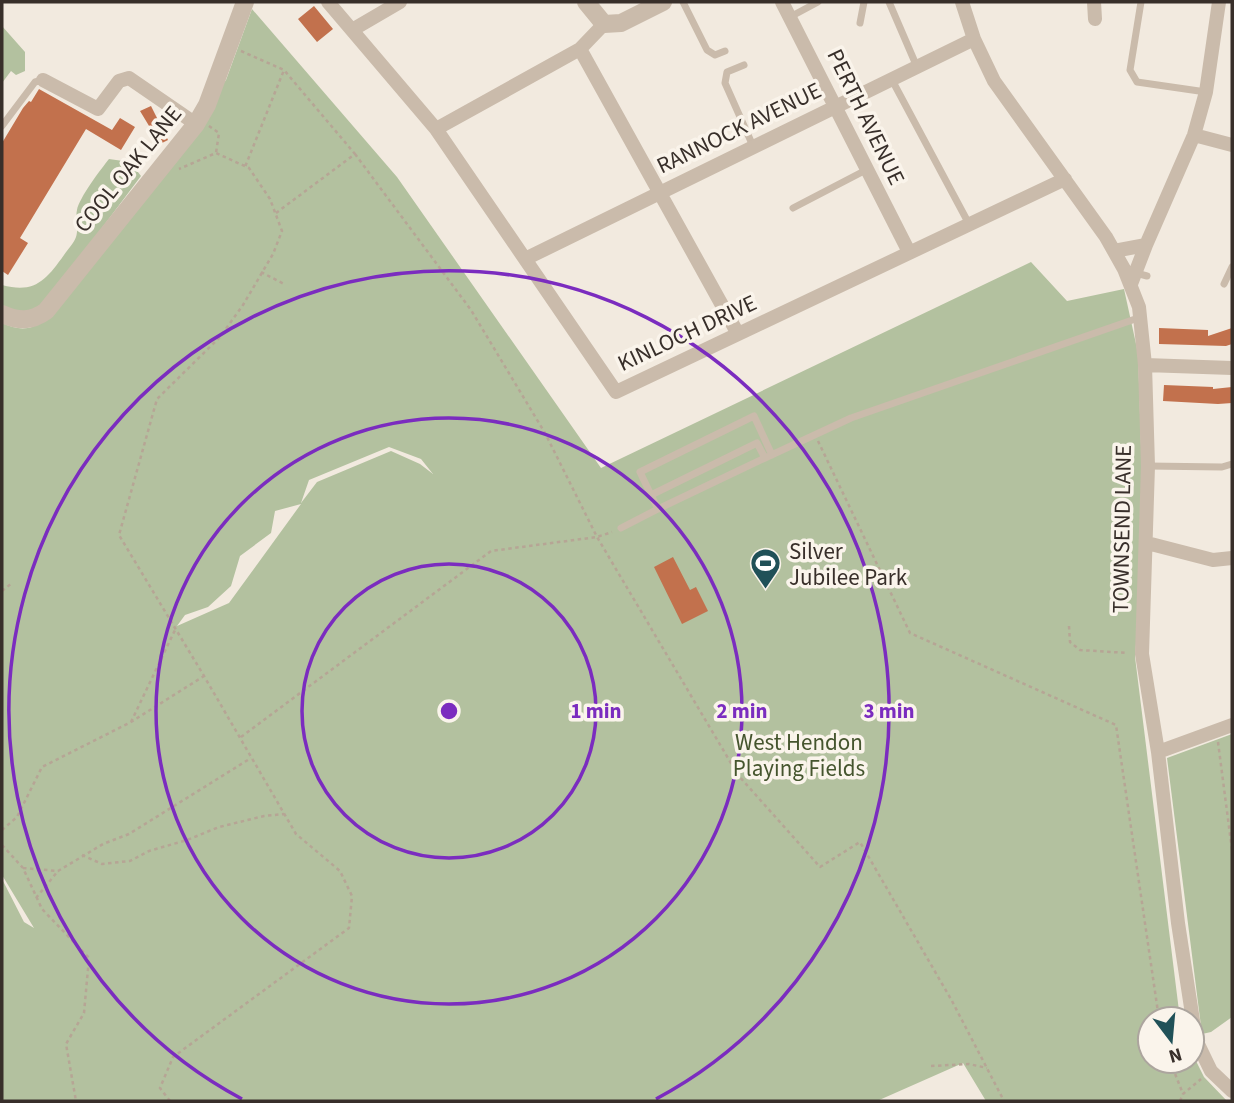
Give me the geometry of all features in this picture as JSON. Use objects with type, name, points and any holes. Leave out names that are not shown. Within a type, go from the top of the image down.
[{"type":"street","name":"COOL OAK LANE","points":[[2,314],[28,320],[46,311],[202,125],[246,2]]},
{"type":"street","name":"KINLOCH DRIVE","points":[[328,2],[436,129],[616,392],[1065,179]]},
{"type":"street","points":[[352,30],[400,2]]},
{"type":"street","points":[[586,2],[604,24]]},
{"type":"street","points":[[436,129],[580,49],[604,24],[621,23],[663,2]]},
{"type":"street","name":"PERTH AVENUE","points":[[782,2],[909,252]]},
{"type":"street","name":"TOWNSEND LANE","points":[[962,2],[974,39],[994,81],[1114,251],[1138,278],[1145,365],[1148,466],[1142,654],[1158,752],[1178,923],[1196,1040],[1211,1071],[1232,1091]]},
{"type":"street","points":[[1094,2],[1095,19]]},
{"type":"street","points":[[1138,278],[1146,245],[1194,135],[1206,92],[1219,2]]},
{"type":"street","name":"RANNOCK AVENUE","points":[[525,259],[974,39]]},
{"type":"street","points":[[580,49],[738,334]]},
{"type":"street","points":[[43,80],[98,109],[119,81],[129,78],[202,125]]},
{"type":"street","points":[[1194,135],[1232,145]]},
{"type":"street","points":[[1114,251],[1146,245]]},
{"type":"street","points":[[1145,365],[1232,368]]},
{"type":"street","points":[[1147,543],[1213,560],[1232,558]]},
{"type":"street","points":[[1158,752],[1232,725]]},
{"type":"lane","points":[[683,2],[708,50],[715,55],[725,51]]},
{"type":"lane","points":[[790,17],[818,2]]},
{"type":"lane","points":[[860,23],[864,2]]},
{"type":"lane","points":[[889,2],[917,67]]},
{"type":"lane","points":[[1141,2],[1130,70],[1137,82],[1206,92]]},
{"type":"lane","points":[[744,65],[727,72],[725,83],[753,146]]},
{"type":"lane","points":[[2,126],[35,82],[43,80]]},
{"type":"lane","points":[[892,80],[969,224]]},
{"type":"lane","points":[[793,208],[866,170]]},
{"type":"lane","points":[[1232,267],[1224,284],[1232,281]]},
{"type":"lane","points":[[621,528],[850,418],[1141,317]]},
{"type":"lane","points":[[658,509],[640,472],[754,416],[769,456]]},
{"type":"lane","points":[[651,495],[757,443],[769,456]]},
{"type":"lane","points":[[1148,466],[1222,467],[1232,464]]},
{"type":"path","points":[[239,50],[284,70],[355,154],[471,310],[545,433],[597,537],[738,775],[820,867],[860,842],[952,1001],[1004,1101]]},
{"type":"path","points":[[245,167],[284,70]]},
{"type":"path","points":[[202,125],[219,133],[216,153]]},
{"type":"path","points":[[170,1101],[160,1088],[173,1057],[349,928],[352,896],[340,872],[296,834],[119,535],[157,399],[220,337],[273,254],[282,231],[276,213],[249,168],[216,153],[176,170]]},
{"type":"path","points":[[276,213],[355,154]]},
{"type":"path","points":[[261,272],[284,284]]},
{"type":"path","points":[[815,435],[910,633],[1116,725],[1157,1005]]},
{"type":"path","points":[[241,738],[491,551],[597,537],[621,528]]},
{"type":"path","points":[[2,591],[12,583]]},
{"type":"path","points":[[1069,626],[1070,642],[1080,650],[1142,654]]},
{"type":"path","points":[[131,722],[176,628]]},
{"type":"path","points":[[2,831],[17,817],[42,767],[131,722],[204,676]]},
{"type":"path","points":[[1217,731],[1232,850]]},
{"type":"path","points":[[36,899],[58,871],[82,855],[129,834],[252,757]]},
{"type":"path","points":[[82,855],[102,864],[130,860],[149,850],[187,840],[219,827],[284,814]]},
{"type":"path","points":[[2,845],[23,868],[36,899],[60,930],[89,958],[83,1013],[66,1044],[76,1101]]},
{"type":"path","points":[[23,868],[58,871]]},
{"type":"path","points":[[931,1066],[969,1064],[987,1068]]},
{"type":"path","points":[[1180,1101],[1183,1094],[1211,1071]]},
{"type":"path","points":[[1176,1075],[1183,1094]]},
{"type":"green space","name":"West Hendon Playing Fields","points":[[252,9],[397,177],[601,468],[1031,262],[1067,301],[1124,289],[1138,353],[1144,538],[1135,657],[1178,1005],[1136,1005],[1136,1075],[1203,1075],[1227,1101],[986,1101],[963,1063],[877,1101],[2,1101],[2,879],[24,922],[34,928],[2,875],[2,323],[23,328],[33,327],[44,321],[226,80]],"holes":[[[389,447],[421,459],[433,474],[420,464],[391,451],[317,482],[301,503],[309,480]],[[301,504],[229,603],[177,626],[185,615],[208,607],[231,586],[240,556],[271,533],[275,511]]]},
{"type":"green space","points":[[2,26],[25,52],[25,71],[16,75],[11,71],[2,83]]},
{"type":"green space","points":[[109,159],[130,162],[141,176],[44,305],[33,314],[2,310],[2,285],[23,288],[39,283],[72,244],[77,233],[79,205]]},
{"type":"green space","points":[[1232,734],[1232,1017],[1206,1033],[1206,1005],[1198,1005],[1167,758]]},
{"type":"building","points":[[314,6],[333,29],[317,42],[298,19]]},
{"type":"building","points":[[39,89],[112,130],[120,118],[135,127],[121,150],[86,129],[20,238],[28,243],[8,275],[2,271],[2,143],[23,108],[31,102]]},
{"type":"building","points":[[151,106],[168,140],[160,144],[140,111]]},
{"type":"building","points":[[1159,328],[1208,330],[1208,336],[1232,328],[1232,344],[1159,344]]},
{"type":"building","points":[[1164,385],[1213,389],[1232,387],[1232,403],[1163,401]]},
{"type":"building","points":[[673,557],[690,590],[696,587],[708,611],[682,624],[654,567]]},
{"type":"place","name":"Silver Jubilee Park","points":[[766,591]]}]
